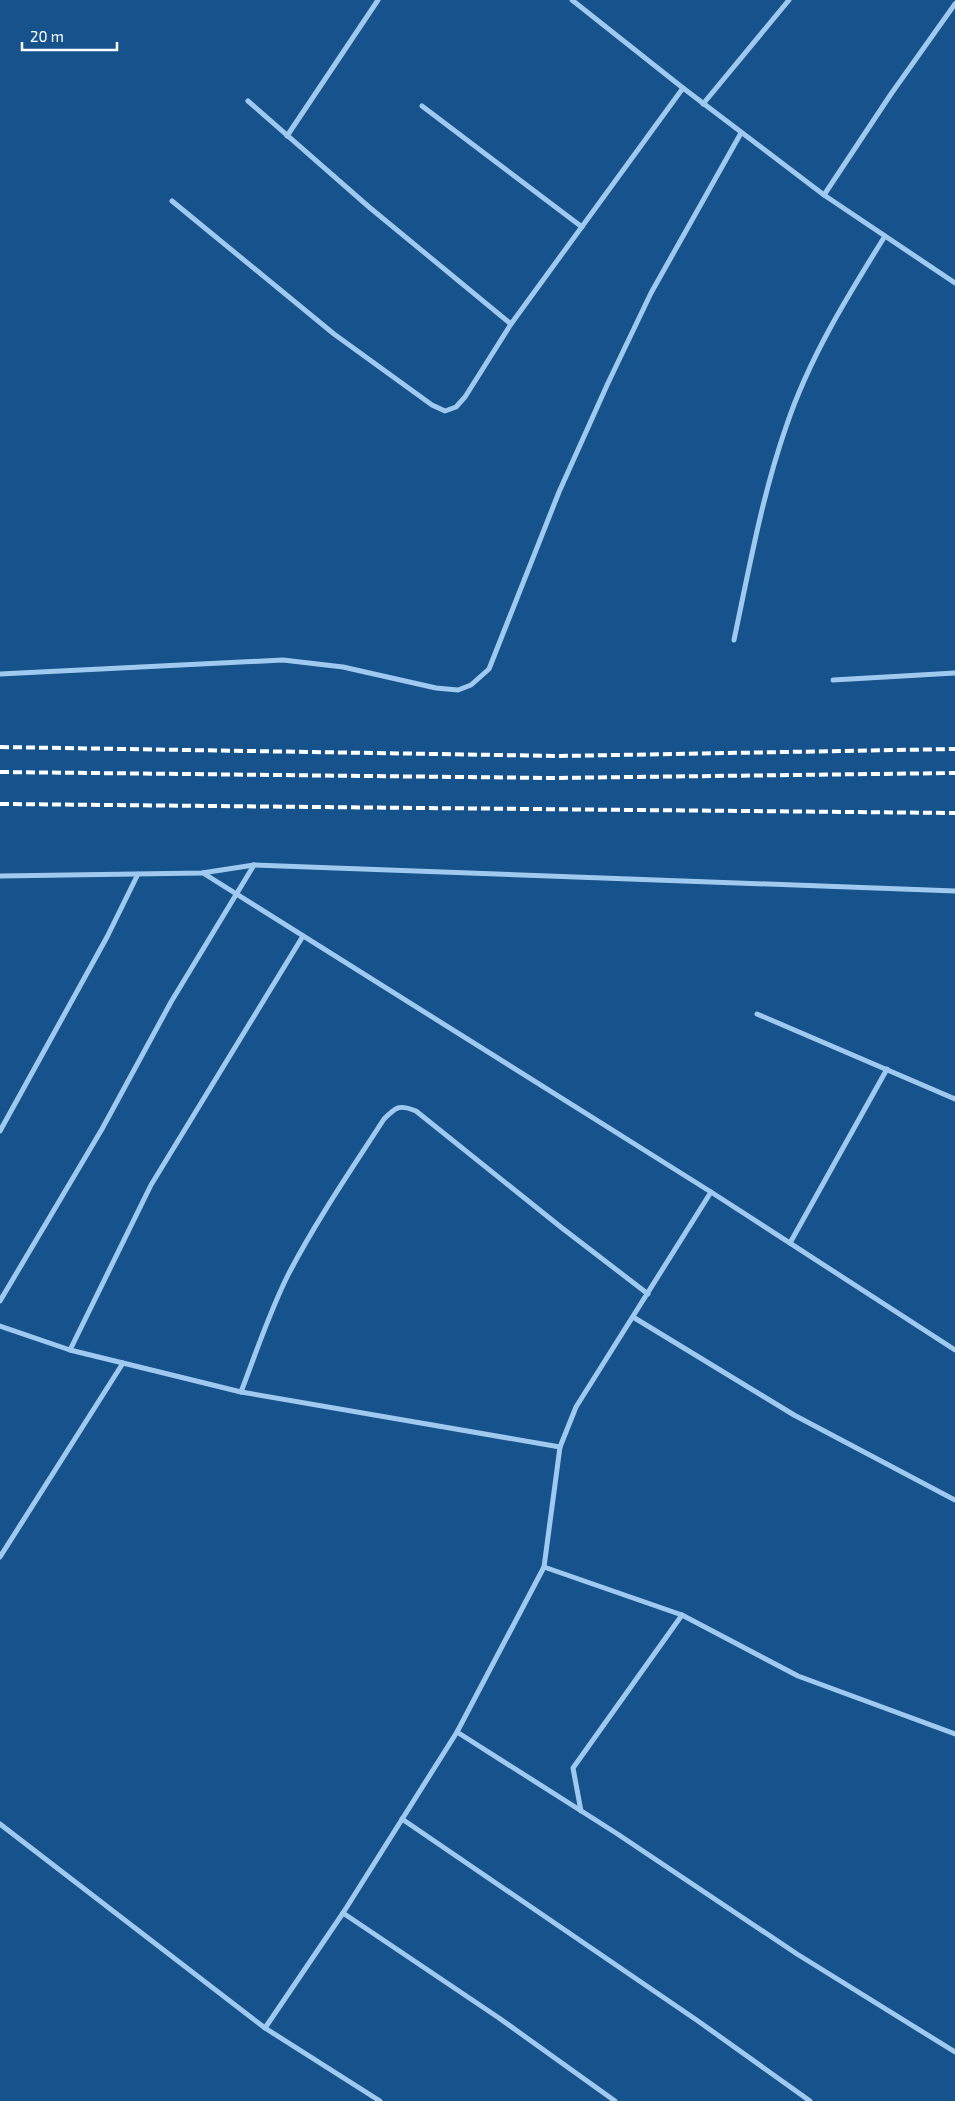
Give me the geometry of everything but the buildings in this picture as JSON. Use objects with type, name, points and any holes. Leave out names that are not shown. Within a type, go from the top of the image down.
[{"type":"street","points":[[287,136],[378,0]]},
{"type":"street","points":[[572,0],[703,104],[824,195],[955,283]]},
{"type":"street","points":[[703,104],[790,0]]},
{"type":"street","points":[[824,195],[891,94],[955,4]]},
{"type":"street","points":[[172,201],[334,334],[432,406],[445,411],[456,407],[465,398],[511,324],[683,88]]},
{"type":"street","points":[[248,101],[369,207],[511,324]]},
{"type":"street","points":[[422,106],[582,227]]},
{"type":"street","points":[[0,674],[283,660],[343,667],[436,688],[458,690],[472,685],[489,669],[559,492],[651,293],[741,133]]},
{"type":"street","points":[[734,640],[766,495],[786,426],[812,363],[839,310],[885,236]]},
{"type":"street","points":[[833,680],[955,673]]},
{"type":"street","points":[[0,1301],[102,1129],[171,1002],[254,865]]},
{"type":"street","points":[[0,876],[202,873],[254,865],[955,891]]},
{"type":"street","points":[[202,873],[790,1242],[955,1350]]},
{"type":"street","points":[[0,1130],[107,937],[138,874]]},
{"type":"street","points":[[70,1350],[151,1185],[303,936]]},
{"type":"street","points":[[757,1014],[955,1100]]},
{"type":"street","points":[[790,1242],[886,1069]]},
{"type":"street","points":[[241,1392],[267,1323],[306,1242],[384,1119],[395,1108],[405,1107],[416,1112],[648,1294]]},
{"type":"street","points":[[265,2028],[343,1913],[457,1732],[544,1567],[560,1447],[576,1406],[711,1192]]},
{"type":"street","points":[[633,1317],[794,1415],[955,1500]]},
{"type":"street","points":[[0,1326],[70,1350],[241,1392],[560,1447]]},
{"type":"street","points":[[0,1557],[123,1363]]},
{"type":"street","points":[[544,1567],[682,1615],[798,1676],[955,1734]]},
{"type":"street","points":[[580,1811],[573,1768],[682,1615]]},
{"type":"street","points":[[457,1732],[797,1954],[955,2052]]},
{"type":"street","points":[[402,1819],[698,2020],[810,2101]]},
{"type":"street","points":[[0,1824],[265,2028],[380,2101]]},
{"type":"street","points":[[343,1913],[499,2018],[615,2101]]},
{"type":"railway","points":[[0,747],[560,756],[955,749]]},
{"type":"railway","points":[[0,772],[552,778],[955,773]]},
{"type":"railway","points":[[0,804],[955,813]]}]
